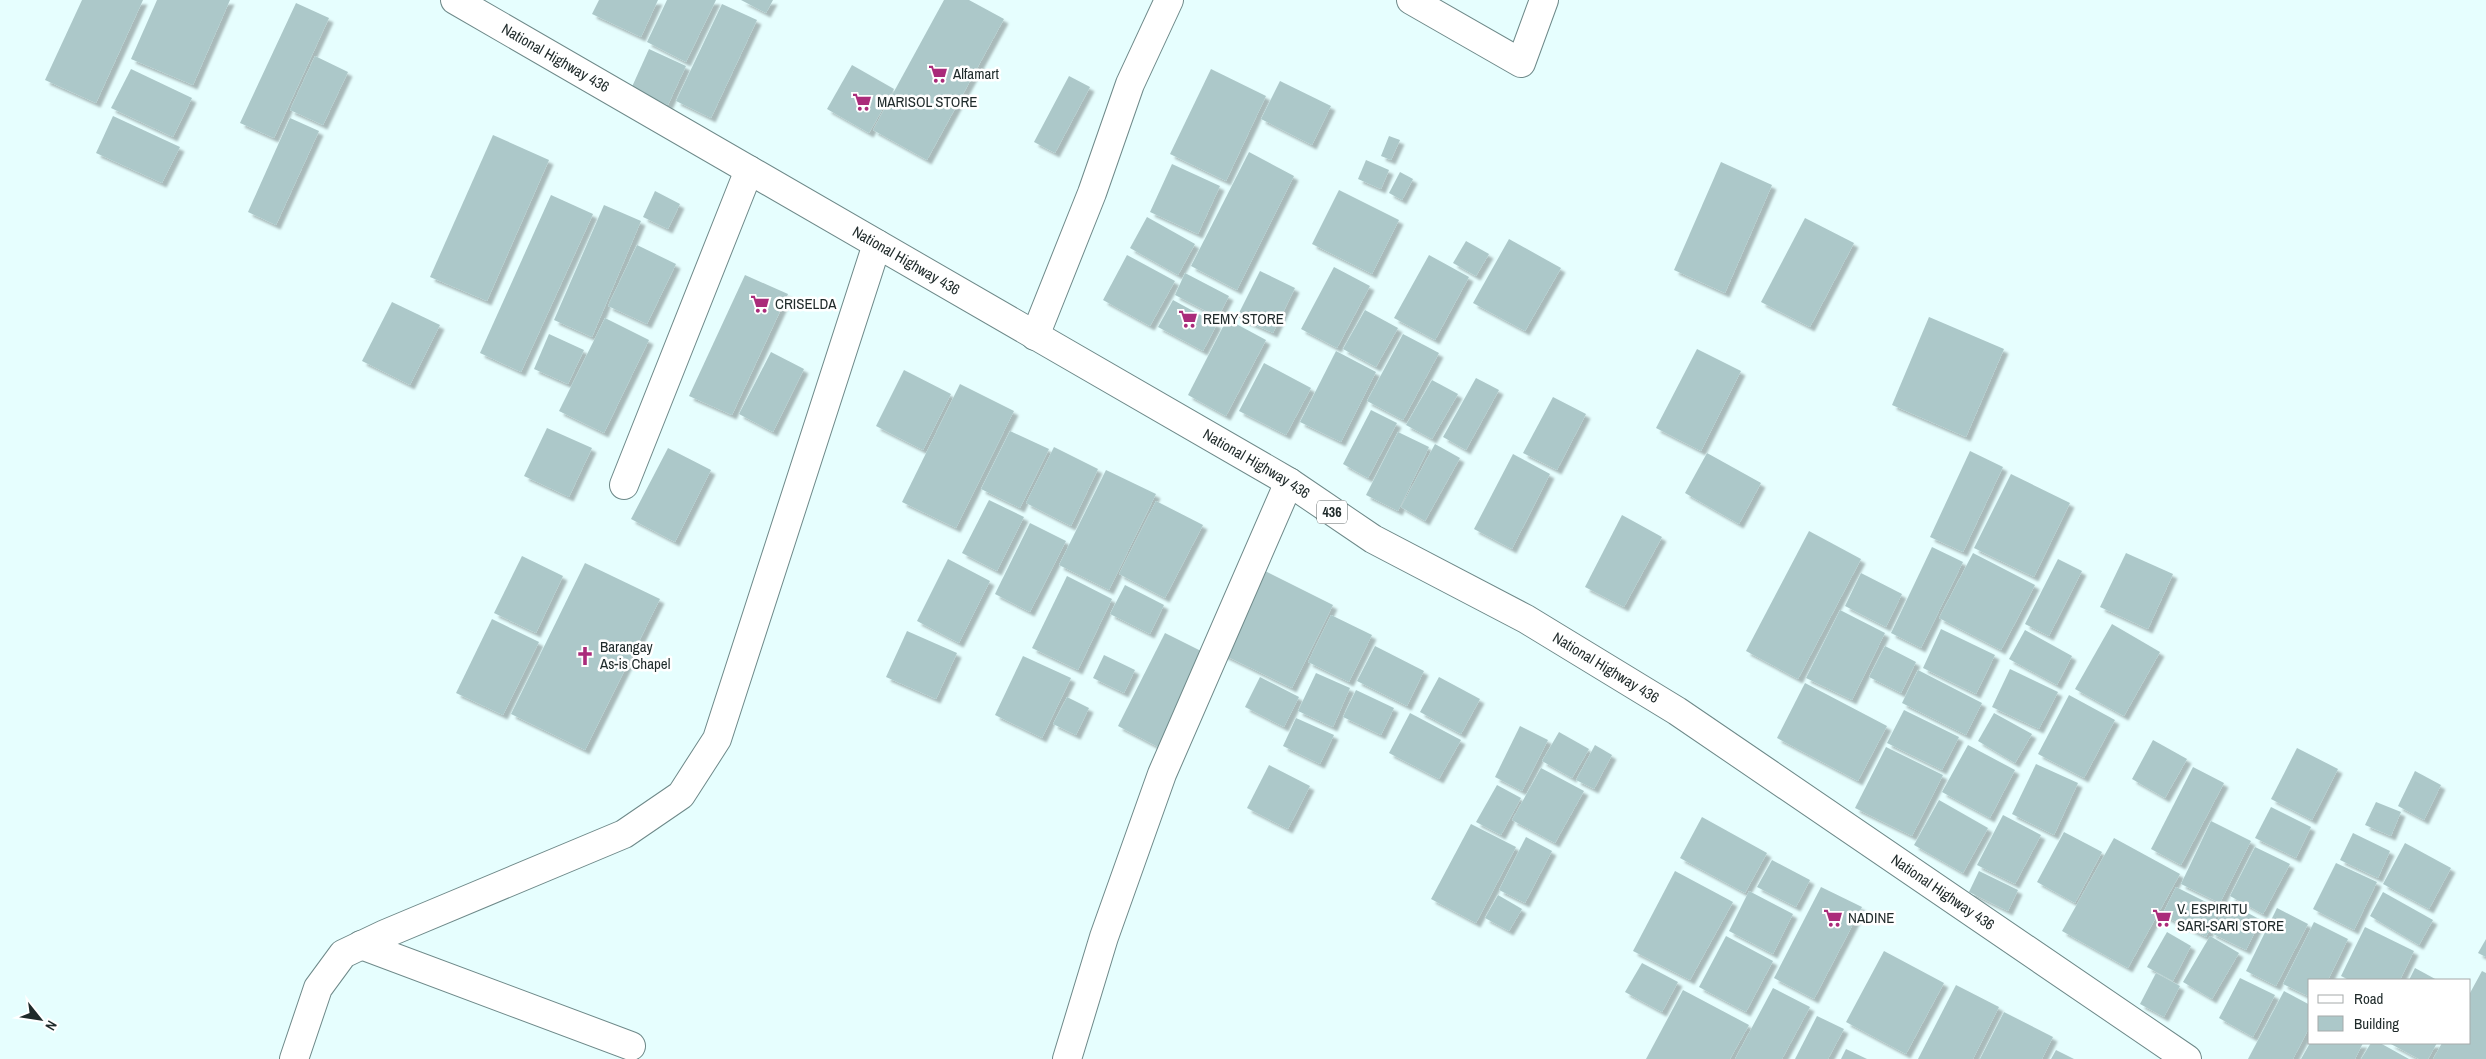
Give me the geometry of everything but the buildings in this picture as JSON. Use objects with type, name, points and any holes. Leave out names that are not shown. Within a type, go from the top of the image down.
[{"type":"street","name":"National Highway 436","points":[[455,0],[1289,482],[1373,539],[1526,619],[1677,711],[2187,1059]]},
{"type":"street","points":[[1035,336],[1092,193],[1130,84],[1169,0]]},
{"type":"street","points":[[1411,0],[1521,63],[1544,0]]},
{"type":"street","points":[[624,485],[749,170]]},
{"type":"street","points":[[294,1059],[318,988],[343,954],[624,834],[681,796],[717,739],[877,244]]},
{"type":"street","points":[[1067,1059],[1104,937],[1162,774],[1289,482]]},
{"type":"street","points":[[361,945],[631,1046]]},
{"type":"place","name":"Alfamart","points":[[938,74]]},
{"type":"place","name":"MARISOL STORE","points":[[862,102]]},
{"type":"place","name":"CRISELDA","points":[[760,304]]},
{"type":"place","name":"REMY STORE","points":[[1188,319]]},
{"type":"place","name":"Barangay As-is Chapel","points":[[585,656]]},
{"type":"place","name":"NADINE","points":[[1833,918]]},
{"type":"place","name":"V. ESPIRITU SARI-SARI STORE","points":[[2162,918]]}]
